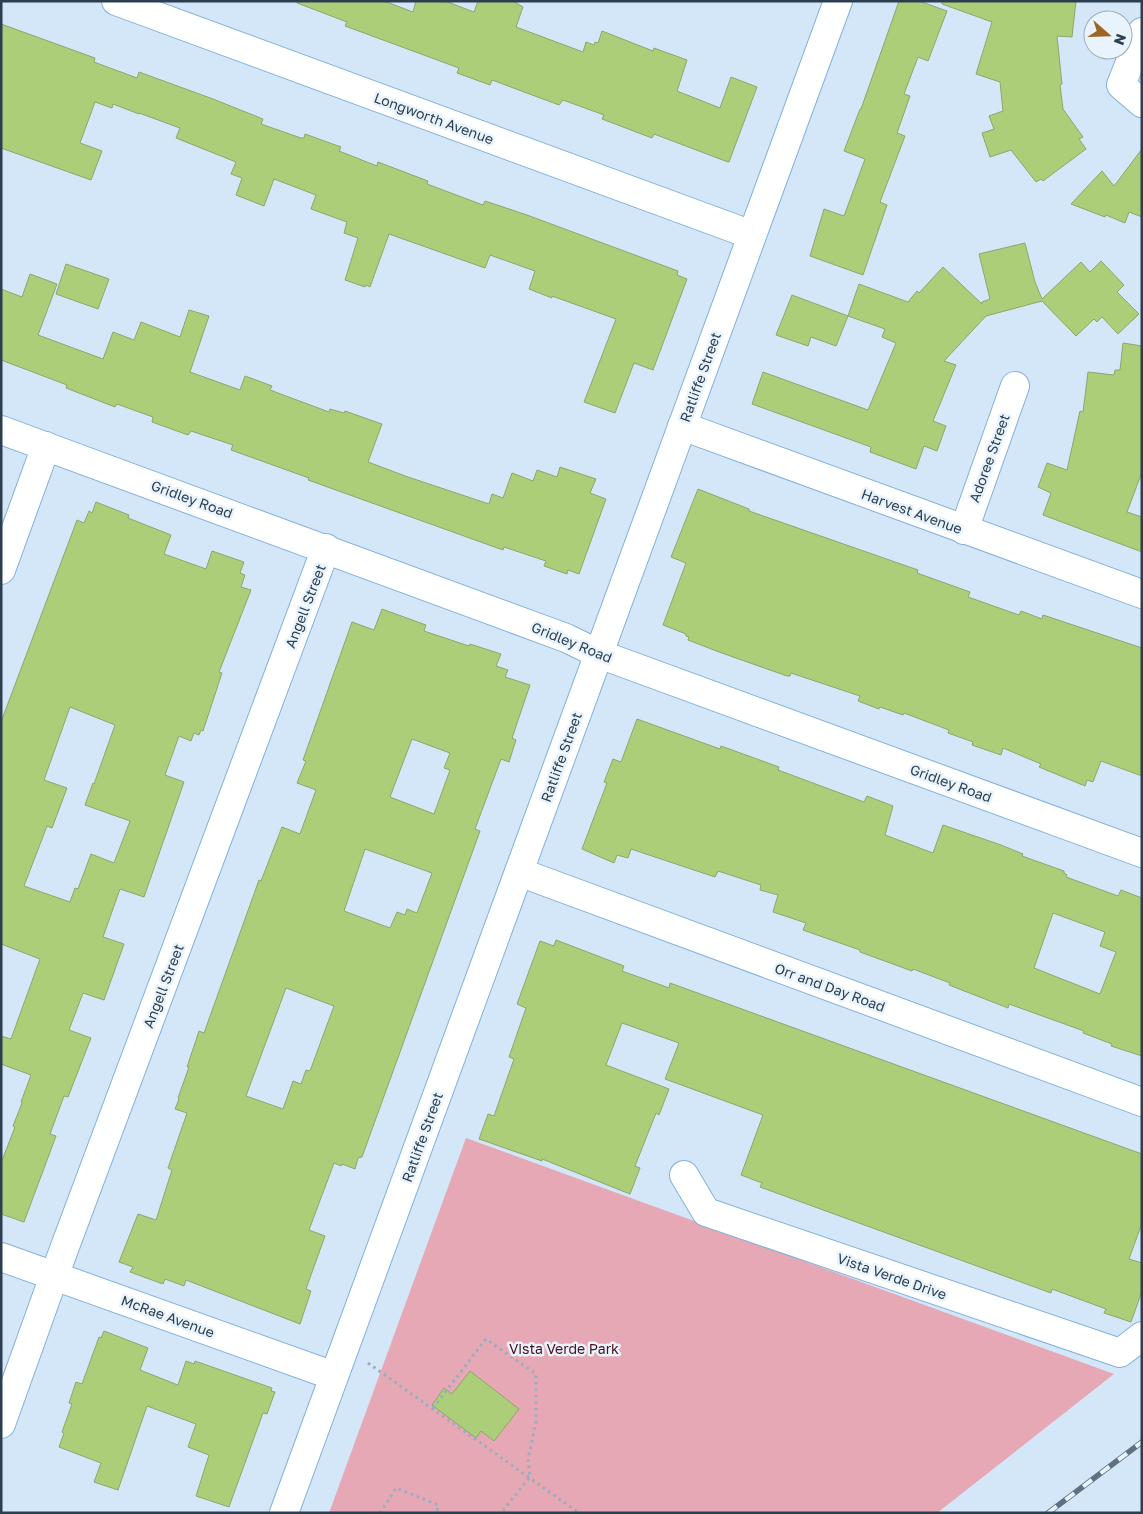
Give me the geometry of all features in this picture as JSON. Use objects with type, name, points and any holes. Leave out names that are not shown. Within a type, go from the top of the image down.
[{"type":"street","name":"Longworth Avenue","points":[[116,1],[752,235]]},
{"type":"street","name":"Ratliffe Street","points":[[284,1513],[838,1]]},
{"type":"street","points":[[1142,32],[1121,84],[1142,103]]},
{"type":"street","name":"Adoree Street","points":[[964,530],[1015,386]]},
{"type":"street","name":"Harvest Avenue","points":[[682,426],[1142,594]]},
{"type":"street","name":"Gridley Road","points":[[1,430],[326,548],[566,638],[599,654],[1142,854]]},
{"type":"street","points":[[1,570],[46,446]]},
{"type":"street","name":"Angell Street","points":[[1,1424],[54,1276],[326,548]]},
{"type":"street","name":"Orr and Day Road","points":[[519,872],[1142,1102]]},
{"type":"street","name":"Vista Verde Drive","points":[[684,1175],[706,1212],[1120,1353],[1142,1336]]},
{"type":"street","name":"McRae Avenue","points":[[1,1257],[334,1376]]},
{"type":"path","points":[[433,1408],[486,1339],[536,1374],[536,1422],[528,1459],[530,1477],[502,1513]]},
{"type":"path","points":[[344,1348],[386,1374],[579,1513]]},
{"type":"path","points":[[380,1513],[396,1488],[438,1505],[437,1513]]},
{"type":"green space","name":"Vista Verde Park","points":[[466,1138],[1114,1374],[937,1513],[329,1513]]},
{"type":"building","points":[[297,1],[384,1],[413,12],[416,1],[445,1],[474,12],[478,1],[513,1],[523,7],[516,27],[583,52],[586,42],[594,45],[595,42],[598,43],[602,31],[653,51],[654,48],[687,60],[677,91],[720,108],[731,77],[757,87],[728,162],[654,134],[652,138],[602,119],[604,115],[563,100],[559,105],[492,80],[490,85],[457,73],[459,68],[345,26],[347,22],[297,3]]},
{"type":"building","points":[[899,1],[919,1],[947,11],[928,61],[918,57],[904,94],[910,96],[897,133],[905,136],[880,202],[887,205],[863,275],[810,256],[824,209],[844,216],[865,159],[844,151],[861,109]]},
{"type":"building","points":[[942,1],[1076,1],[1072,37],[1057,36],[1062,84],[1060,85],[1063,109],[1083,137],[1079,139],[1086,149],[1043,181],[1041,179],[1036,182],[1011,150],[990,157],[982,133],[994,129],[989,116],[1003,111],[1000,82],[976,74],[992,22],[942,4]]},
{"type":"building","points":[[1,24],[95,58],[94,62],[137,78],[139,72],[213,99],[263,119],[261,124],[301,138],[304,138],[305,134],[341,147],[339,151],[377,166],[378,162],[428,181],[427,184],[483,205],[485,201],[527,215],[678,271],[677,275],[687,279],[653,370],[634,363],[615,413],[584,402],[616,319],[529,289],[535,271],[490,255],[485,268],[389,234],[370,287],[345,280],[358,238],[344,233],[347,222],[311,209],[316,195],[274,179],[264,206],[236,195],[242,178],[231,174],[236,162],[176,138],[180,128],[113,104],[112,108],[95,102],[80,143],[102,151],[91,180],[1,148]]},
{"type":"building","points":[[1142,149],[1142,217],[1129,212],[1125,223],[1071,204],[1102,171],[1114,186]]},
{"type":"building","points":[[1025,243],[1035,282],[1042,299],[1081,262],[1090,272],[1101,261],[1124,285],[1117,292],[1139,314],[1118,334],[1102,317],[1097,322],[1094,319],[1076,336],[1042,301],[986,316],[944,361],[956,365],[933,421],[946,426],[937,451],[924,446],[916,469],[870,452],[871,447],[752,404],[763,372],[868,410],[896,343],[882,337],[885,329],[848,316],[859,284],[908,302],[943,267],[982,304],[982,302],[990,299],[979,254]]},
{"type":"building","points":[[66,264],[109,279],[98,309],[56,294]]},
{"type":"building","points":[[30,274],[57,284],[38,335],[103,359],[113,332],[134,340],[141,322],[180,337],[189,310],[209,316],[190,372],[240,390],[245,376],[272,386],[270,390],[329,412],[330,409],[344,413],[345,411],[382,424],[368,462],[408,477],[489,504],[492,494],[503,498],[512,473],[533,481],[537,470],[557,477],[560,467],[596,479],[590,493],[606,499],[579,574],[568,570],[567,574],[544,566],[546,561],[504,547],[503,550],[308,480],[309,478],[231,450],[233,445],[191,431],[188,435],[152,422],[153,417],[117,404],[115,407],[66,388],[67,385],[1,360],[1,289],[22,297]]},
{"type":"building","points":[[792,295],[848,316],[836,346],[811,337],[808,346],[776,335]]},
{"type":"building","points":[[1123,343],[1142,346],[1142,472],[1127,512],[1142,517],[1142,552],[1043,515],[1051,493],[1038,487],[1047,463],[1067,470],[1080,411],[1083,412],[1088,372],[1114,375],[1115,370],[1120,370]]},
{"type":"building","points":[[698,489],[749,509],[749,511],[918,570],[917,573],[970,592],[968,597],[1019,615],[1021,611],[1042,619],[1043,615],[1142,648],[1142,776],[1101,761],[1093,782],[1087,780],[1085,786],[1039,767],[1041,764],[1003,748],[1001,755],[972,745],[973,742],[948,733],[949,730],[904,713],[903,715],[880,707],[879,709],[858,701],[860,696],[791,673],[790,676],[787,676],[719,652],[688,640],[689,637],[686,634],[663,625],[686,563],[671,557]]},
{"type":"building","points":[[96,502],[129,515],[128,518],[171,535],[164,554],[206,569],[212,551],[244,562],[240,573],[245,575],[241,587],[251,590],[219,672],[222,673],[203,731],[201,730],[199,735],[194,733],[191,741],[179,736],[165,775],[184,782],[144,897],[120,889],[103,937],[124,944],[104,1000],[83,993],[69,1030],[91,1038],[68,1097],[64,1096],[50,1134],[56,1136],[24,1222],[1,1214],[1,1163],[15,1127],[13,1126],[31,1075],[1,1064],[1,1036],[11,1039],[40,959],[1,944],[1,722],[77,520],[84,523],[89,511],[92,513]],"holes":[[[70,707],[115,725],[85,805],[130,821],[114,863],[91,854],[78,889],[75,888],[70,902],[24,886],[47,826],[52,828],[67,788],[44,780]]]},
{"type":"building","points":[[382,609],[426,625],[424,631],[501,654],[496,666],[508,670],[505,677],[530,685],[512,738],[516,740],[509,762],[501,759],[475,829],[480,831],[362,1157],[358,1158],[355,1169],[334,1163],[309,1230],[325,1236],[306,1289],[311,1291],[300,1324],[186,1280],[184,1286],[165,1279],[163,1284],[130,1272],[133,1267],[119,1262],[138,1214],[156,1220],[172,1170],[168,1168],[187,1113],[175,1109],[189,1067],[187,1067],[199,1031],[204,1033],[259,880],[261,881],[282,827],[300,834],[316,790],[297,783],[306,761],[303,760],[352,622],[374,630]],"holes":[[[412,739],[450,753],[444,768],[450,770],[434,814],[390,797]],[[365,849],[432,873],[417,913],[407,909],[405,915],[397,912],[390,928],[344,911]],[[286,988],[334,1006],[310,1071],[306,1070],[301,1084],[293,1081],[283,1109],[246,1096]]]},
{"type":"building","points":[[637,719],[720,749],[721,746],[779,767],[778,770],[864,802],[867,796],[893,806],[885,835],[933,853],[943,825],[1001,845],[1023,854],[1022,856],[1064,871],[1067,875],[1066,877],[1118,896],[1121,890],[1142,898],[1142,1056],[1111,1046],[1112,1044],[1083,1033],[1084,1031],[1009,1004],[1008,1008],[949,985],[950,983],[913,969],[912,971],[803,930],[806,923],[773,912],[778,895],[760,890],[761,885],[718,871],[715,877],[631,849],[628,858],[617,855],[614,863],[582,849],[607,783],[604,782],[613,759],[621,762]],"holes":[[[1053,913],[1105,932],[1100,946],[1116,952],[1100,994],[1034,968]]]},
{"type":"building","points":[[556,940],[624,966],[622,971],[669,988],[670,983],[1142,1154],[1142,1223],[1129,1259],[1142,1263],[1142,1291],[1131,1322],[1104,1313],[1106,1309],[1052,1289],[1051,1293],[760,1187],[762,1183],[741,1175],[763,1115],[665,1079],[679,1043],[622,1023],[606,1065],[669,1089],[659,1115],[656,1113],[635,1166],[640,1168],[630,1194],[542,1159],[542,1161],[479,1139],[488,1114],[494,1116],[514,1059],[509,1057],[526,1008],[517,1004],[540,941],[554,946]]},
{"type":"building","points":[[104,1331],[148,1348],[140,1370],[178,1385],[186,1361],[194,1364],[195,1361],[272,1388],[271,1391],[275,1392],[267,1414],[263,1413],[229,1507],[196,1496],[209,1455],[188,1447],[196,1424],[147,1406],[118,1490],[94,1482],[101,1463],[59,1447],[72,1404],[69,1403],[76,1382],[82,1384],[99,1337],[101,1338]]},
{"type":"building","points":[[470,1371],[519,1409],[494,1441],[481,1431],[476,1438],[432,1405],[444,1388],[452,1394]]},
{"type":"railway","points":[[1048,1513],[1142,1442]]}]
